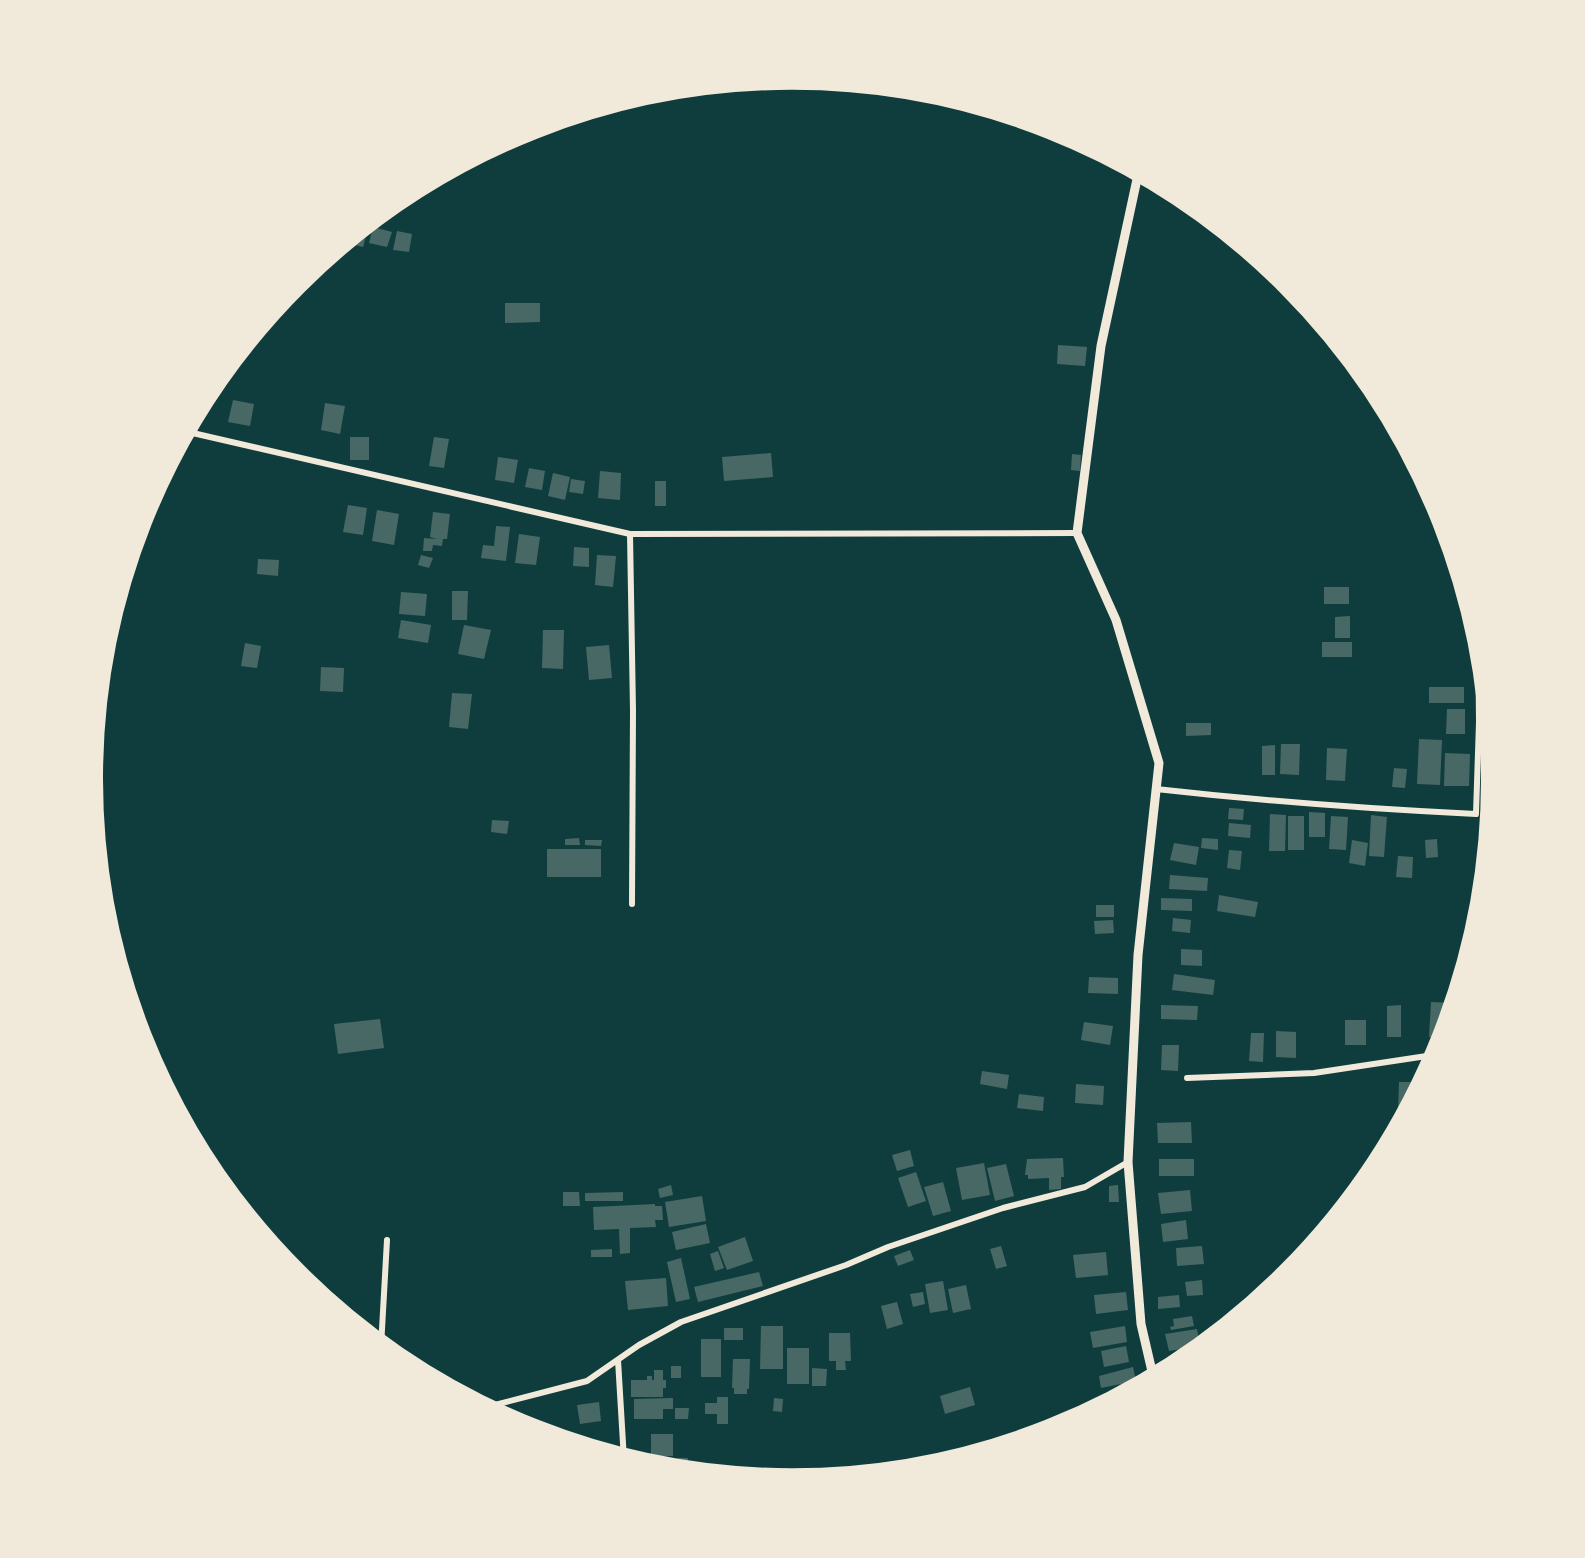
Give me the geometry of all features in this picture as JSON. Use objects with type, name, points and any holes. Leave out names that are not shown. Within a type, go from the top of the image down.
[{"type":"street","points":[[1137,177],[1101,346],[1077,533],[1116,620],[1160,763],[1138,955],[1128,1162],[1141,1324],[1152,1372]]},
{"type":"street","points":[[192,433],[630,534],[1077,533]]},
{"type":"street","points":[[630,534],[633,711],[632,904]]},
{"type":"street","points":[[1156,789],[1258,801],[1476,814],[1480,688]]},
{"type":"street","points":[[1187,1078],[1314,1072],[1428,1056]]},
{"type":"street","points":[[495,1405],[587,1381],[681,1322],[992,1212],[1085,1187],[1128,1162]]},
{"type":"street","points":[[382,1337],[387,1240]]},
{"type":"street","points":[[618,1360],[623,1451]]},
{"type":"building","points":[[373,227],[392,232],[387,247],[369,243]]},
{"type":"building","points":[[367,231],[363,247],[352,244]]},
{"type":"building","points":[[397,231],[412,234],[409,252],[393,250]]},
{"type":"building","points":[[505,303],[540,303],[540,322],[505,323]]},
{"type":"building","points":[[1058,345],[1087,347],[1085,366],[1057,364]]},
{"type":"building","points":[[233,400],[254,404],[250,426],[228,422]]},
{"type":"building","points":[[325,403],[345,406],[340,434],[321,430]]},
{"type":"building","points":[[350,437],[369,437],[369,460],[350,460]]},
{"type":"building","points":[[434,437],[449,439],[444,468],[429,466]]},
{"type":"building","points":[[771,453],[773,477],[724,481],[722,457]]},
{"type":"building","points":[[1072,454],[1081,455],[1080,471],[1071,470]]},
{"type":"building","points":[[498,457],[518,460],[514,483],[495,480]]},
{"type":"building","points":[[529,468],[545,471],[542,490],[525,487]]},
{"type":"building","points":[[600,471],[621,473],[620,500],[598,498]]},
{"type":"building","points":[[553,473],[570,477],[565,500],[548,496]]},
{"type":"building","points":[[571,479],[585,481],[583,494],[569,492]]},
{"type":"building","points":[[655,481],[666,481],[666,506],[655,506]]},
{"type":"building","points":[[348,505],[367,508],[363,535],[343,532]]},
{"type":"building","points":[[377,510],[399,514],[394,545],[372,541]]},
{"type":"building","points":[[433,512],[450,514],[447,539],[443,539],[442,546],[433,545],[432,551],[423,551],[424,538],[437,539],[430,537]]},
{"type":"building","points":[[496,526],[510,527],[506,561],[481,558],[483,545],[494,546]]},
{"type":"building","points":[[519,534],[540,537],[536,565],[515,563]]},
{"type":"building","points":[[574,547],[589,548],[589,567],[573,566]]},
{"type":"building","points":[[421,555],[433,558],[429,568],[418,565]]},
{"type":"building","points":[[597,555],[616,556],[613,587],[595,585]]},
{"type":"building","points":[[258,559],[279,560],[278,576],[257,574]]},
{"type":"building","points":[[1324,587],[1349,587],[1349,604],[1324,604]]},
{"type":"building","points":[[452,591],[468,591],[467,620],[452,620]]},
{"type":"building","points":[[401,592],[427,594],[425,616],[399,614]]},
{"type":"building","points":[[1350,616],[1350,638],[1335,638],[1335,617]]},
{"type":"building","points":[[401,620],[431,625],[428,643],[398,638]]},
{"type":"building","points":[[464,625],[491,630],[484,659],[458,654]]},
{"type":"building","points":[[543,630],[564,630],[563,669],[542,668]]},
{"type":"building","points":[[1322,642],[1352,642],[1352,657],[1322,657]]},
{"type":"building","points":[[245,643],[261,646],[257,668],[241,666]]},
{"type":"building","points":[[609,645],[612,678],[589,680],[586,647]]},
{"type":"building","points":[[321,667],[344,668],[343,692],[320,691]]},
{"type":"building","points":[[1429,687],[1464,687],[1464,703],[1429,703]]},
{"type":"building","points":[[452,693],[472,694],[468,729],[449,727]]},
{"type":"building","points":[[1447,709],[1465,709],[1465,734],[1446,734]]},
{"type":"building","points":[[1186,723],[1211,723],[1211,735],[1186,736]]},
{"type":"building","points":[[1419,739],[1442,740],[1440,785],[1417,784]]},
{"type":"building","points":[[1281,744],[1300,744],[1299,775],[1280,774]]},
{"type":"building","points":[[1275,745],[1275,775],[1262,775],[1262,746]]},
{"type":"building","points":[[1327,748],[1347,749],[1345,781],[1326,780]]},
{"type":"building","points":[[1445,753],[1470,754],[1469,786],[1444,786]]},
{"type":"building","points":[[1394,768],[1407,769],[1405,788],[1392,787]]},
{"type":"building","points":[[1229,808],[1244,809],[1243,820],[1228,819]]},
{"type":"building","points":[[1309,812],[1325,813],[1325,837],[1309,837]]},
{"type":"building","points":[[1270,814],[1286,815],[1285,851],[1269,851]]},
{"type":"building","points":[[1371,815],[1387,817],[1384,857],[1369,856]]},
{"type":"building","points":[[1288,816],[1304,816],[1304,850],[1288,850]]},
{"type":"building","points":[[1331,816],[1348,817],[1346,850],[1329,849]]},
{"type":"building","points":[[492,820],[509,821],[507,834],[491,832]]},
{"type":"building","points":[[1229,823],[1251,825],[1250,838],[1228,836]]},
{"type":"building","points":[[579,838],[580,845],[565,845],[565,839]]},
{"type":"building","points":[[1202,838],[1218,839],[1218,850],[1201,848]]},
{"type":"building","points":[[1437,839],[1438,857],[1426,858],[1425,840]]},
{"type":"building","points":[[585,840],[602,840],[601,846],[585,845]]},
{"type":"building","points":[[1352,840],[1368,843],[1365,866],[1349,863]]},
{"type":"building","points":[[1174,843],[1199,847],[1196,865],[1170,860]]},
{"type":"building","points":[[547,849],[601,849],[601,877],[547,877]]},
{"type":"building","points":[[1229,850],[1242,851],[1240,870],[1227,868]]},
{"type":"building","points":[[1398,856],[1413,857],[1412,878],[1396,877]]},
{"type":"building","points":[[1170,875],[1208,878],[1207,891],[1169,889]]},
{"type":"building","points":[[1219,895],[1258,902],[1255,917],[1217,911]]},
{"type":"building","points":[[1161,898],[1192,899],[1192,911],[1161,910]]},
{"type":"building","points":[[1096,905],[1114,905],[1114,917],[1096,917]]},
{"type":"building","points":[[1173,918],[1191,920],[1190,933],[1172,931]]},
{"type":"building","points":[[1113,920],[1114,933],[1095,934],[1094,921]]},
{"type":"building","points":[[1181,949],[1202,950],[1202,966],[1181,965]]},
{"type":"building","points":[[1174,974],[1215,980],[1213,995],[1172,990]]},
{"type":"building","points":[[1089,977],[1118,978],[1118,994],[1088,993]]},
{"type":"building","points":[[1431,1002],[1449,1003],[1436,1037],[1429,1037]]},
{"type":"building","points":[[1161,1005],[1198,1006],[1197,1020],[1161,1019]]},
{"type":"building","points":[[1401,1005],[1401,1037],[1387,1037],[1387,1006]]},
{"type":"building","points":[[380,1019],[384,1048],[338,1054],[334,1024]]},
{"type":"building","points":[[1345,1020],[1366,1020],[1366,1045],[1345,1045]]},
{"type":"building","points":[[1084,1022],[1113,1026],[1110,1045],[1081,1040]]},
{"type":"building","points":[[1276,1031],[1296,1032],[1296,1058],[1276,1057]]},
{"type":"building","points":[[1251,1033],[1264,1033],[1263,1062],[1249,1061]]},
{"type":"building","points":[[1162,1045],[1179,1045],[1178,1071],[1161,1070]]},
{"type":"building","points":[[982,1071],[1009,1075],[1007,1089],[980,1084]]},
{"type":"building","points":[[1399,1082],[1414,1082],[1401,1110],[1398,1110]]},
{"type":"building","points":[[1076,1084],[1104,1086],[1103,1105],[1075,1103]]},
{"type":"building","points":[[1019,1094],[1044,1097],[1043,1111],[1017,1108]]},
{"type":"building","points":[[1191,1122],[1192,1143],[1158,1143],[1157,1123]]},
{"type":"building","points":[[910,1150],[914,1166],[897,1171],[892,1155]]},
{"type":"building","points":[[1063,1158],[1064,1177],[1061,1177],[1061,1189],[1049,1190],[1049,1178],[1028,1179],[1028,1175],[1025,1175],[1027,1159]]},
{"type":"building","points":[[1159,1159],[1194,1159],[1194,1176],[1159,1176]]},
{"type":"building","points":[[984,1163],[990,1195],[962,1200],[956,1168]]},
{"type":"building","points":[[1006,1164],[1014,1196],[995,1201],[987,1168]]},
{"type":"building","points":[[916,1172],[926,1201],[908,1207],[898,1178]]},
{"type":"building","points":[[943,1182],[951,1211],[933,1216],[924,1187]]},
{"type":"building","points":[[671,1185],[673,1195],[660,1198],[658,1189]]},
{"type":"building","points":[[1118,1185],[1119,1202],[1109,1202],[1109,1186]]},
{"type":"building","points":[[1190,1190],[1192,1211],[1161,1214],[1158,1193]]},
{"type":"building","points":[[563,1192],[579,1192],[580,1206],[563,1206]]},
{"type":"building","points":[[623,1192],[623,1201],[585,1201],[585,1193]]},
{"type":"building","points":[[702,1196],[706,1221],[669,1227],[665,1202]]},
{"type":"building","points":[[655,1204],[655,1206],[662,1206],[663,1220],[655,1220],[656,1227],[630,1228],[630,1253],[620,1254],[619,1229],[594,1230],[593,1207]]},
{"type":"building","points":[[1186,1220],[1188,1239],[1163,1242],[1161,1224]]},
{"type":"building","points":[[706,1224],[710,1243],[676,1250],[672,1232]]},
{"type":"building","points":[[745,1237],[753,1261],[727,1270],[718,1247]]},
{"type":"building","points":[[1001,1246],[1007,1266],[996,1269],[990,1249]]},
{"type":"building","points":[[1202,1246],[1204,1264],[1177,1266],[1176,1248]]},
{"type":"building","points":[[612,1249],[612,1257],[591,1257],[591,1250]]},
{"type":"building","points":[[910,1250],[914,1260],[898,1266],[894,1256]]},
{"type":"building","points":[[718,1251],[724,1268],[715,1271],[710,1254]]},
{"type":"building","points":[[1106,1252],[1108,1275],[1076,1278],[1073,1255]]},
{"type":"building","points":[[681,1258],[690,1299],[676,1302],[667,1262]]},
{"type":"building","points":[[759,1272],[763,1286],[698,1302],[694,1287]]},
{"type":"building","points":[[666,1278],[668,1306],[628,1310],[625,1281]]},
{"type":"building","points":[[1202,1280],[1203,1295],[1187,1296],[1185,1282]]},
{"type":"building","points":[[943,1281],[948,1310],[930,1313],[925,1284]]},
{"type":"building","points":[[966,1285],[971,1309],[953,1313],[948,1289]]},
{"type":"building","points":[[923,1292],[925,1304],[913,1307],[910,1294]]},
{"type":"building","points":[[1126,1292],[1128,1310],[1096,1314],[1094,1295]]},
{"type":"building","points":[[1179,1295],[1180,1307],[1158,1309],[1158,1297]]},
{"type":"building","points":[[897,1302],[903,1324],[887,1329],[881,1306]]},
{"type":"building","points":[[1192,1316],[1194,1326],[1171,1330],[1170,1327],[1174,1326],[1173,1319]]},
{"type":"building","points":[[761,1326],[783,1326],[783,1369],[760,1369]]},
{"type":"building","points":[[1125,1326],[1127,1342],[1093,1348],[1090,1332]]},
{"type":"building","points":[[724,1328],[743,1328],[743,1340],[724,1340]]},
{"type":"building","points":[[1197,1329],[1199,1341],[1189,1348],[1169,1351],[1165,1334]]},
{"type":"building","points":[[829,1333],[850,1333],[851,1361],[845,1361],[846,1370],[836,1370],[836,1361],[829,1361]]},
{"type":"building","points":[[701,1339],[721,1339],[721,1377],[701,1377]]},
{"type":"building","points":[[1126,1346],[1129,1362],[1104,1367],[1101,1351]]},
{"type":"building","points":[[787,1348],[809,1348],[809,1384],[787,1384]]},
{"type":"building","points":[[733,1359],[750,1359],[747,1394],[734,1394],[734,1388],[732,1388]]},
{"type":"building","points":[[671,1366],[681,1366],[681,1378],[671,1378]]},
{"type":"building","points":[[1133,1367],[1136,1381],[1101,1388],[1099,1376]]},
{"type":"building","points":[[812,1368],[827,1369],[826,1386],[812,1386]]},
{"type":"building","points":[[654,1370],[663,1370],[666,1388],[663,1388],[663,1397],[631,1397],[631,1380],[647,1380],[647,1376],[652,1376],[654,1380]]},
{"type":"building","points":[[970,1387],[975,1405],[945,1414],[940,1396]]},
{"type":"building","points":[[717,1397],[728,1397],[728,1424],[717,1424],[717,1414],[705,1414],[705,1403],[717,1403]]},
{"type":"building","points":[[673,1398],[673,1409],[663,1409],[663,1419],[634,1419],[634,1399]]},
{"type":"building","points":[[774,1398],[783,1399],[782,1412],[773,1411]]},
{"type":"building","points":[[599,1402],[601,1421],[580,1424],[577,1405]]},
{"type":"building","points":[[675,1408],[689,1408],[688,1419],[675,1419]]},
{"type":"building","points":[[651,1434],[673,1434],[673,1456],[651,1456]]},
{"type":"building","points":[[677,1458],[688,1458],[687,1464],[677,1462]]}]
